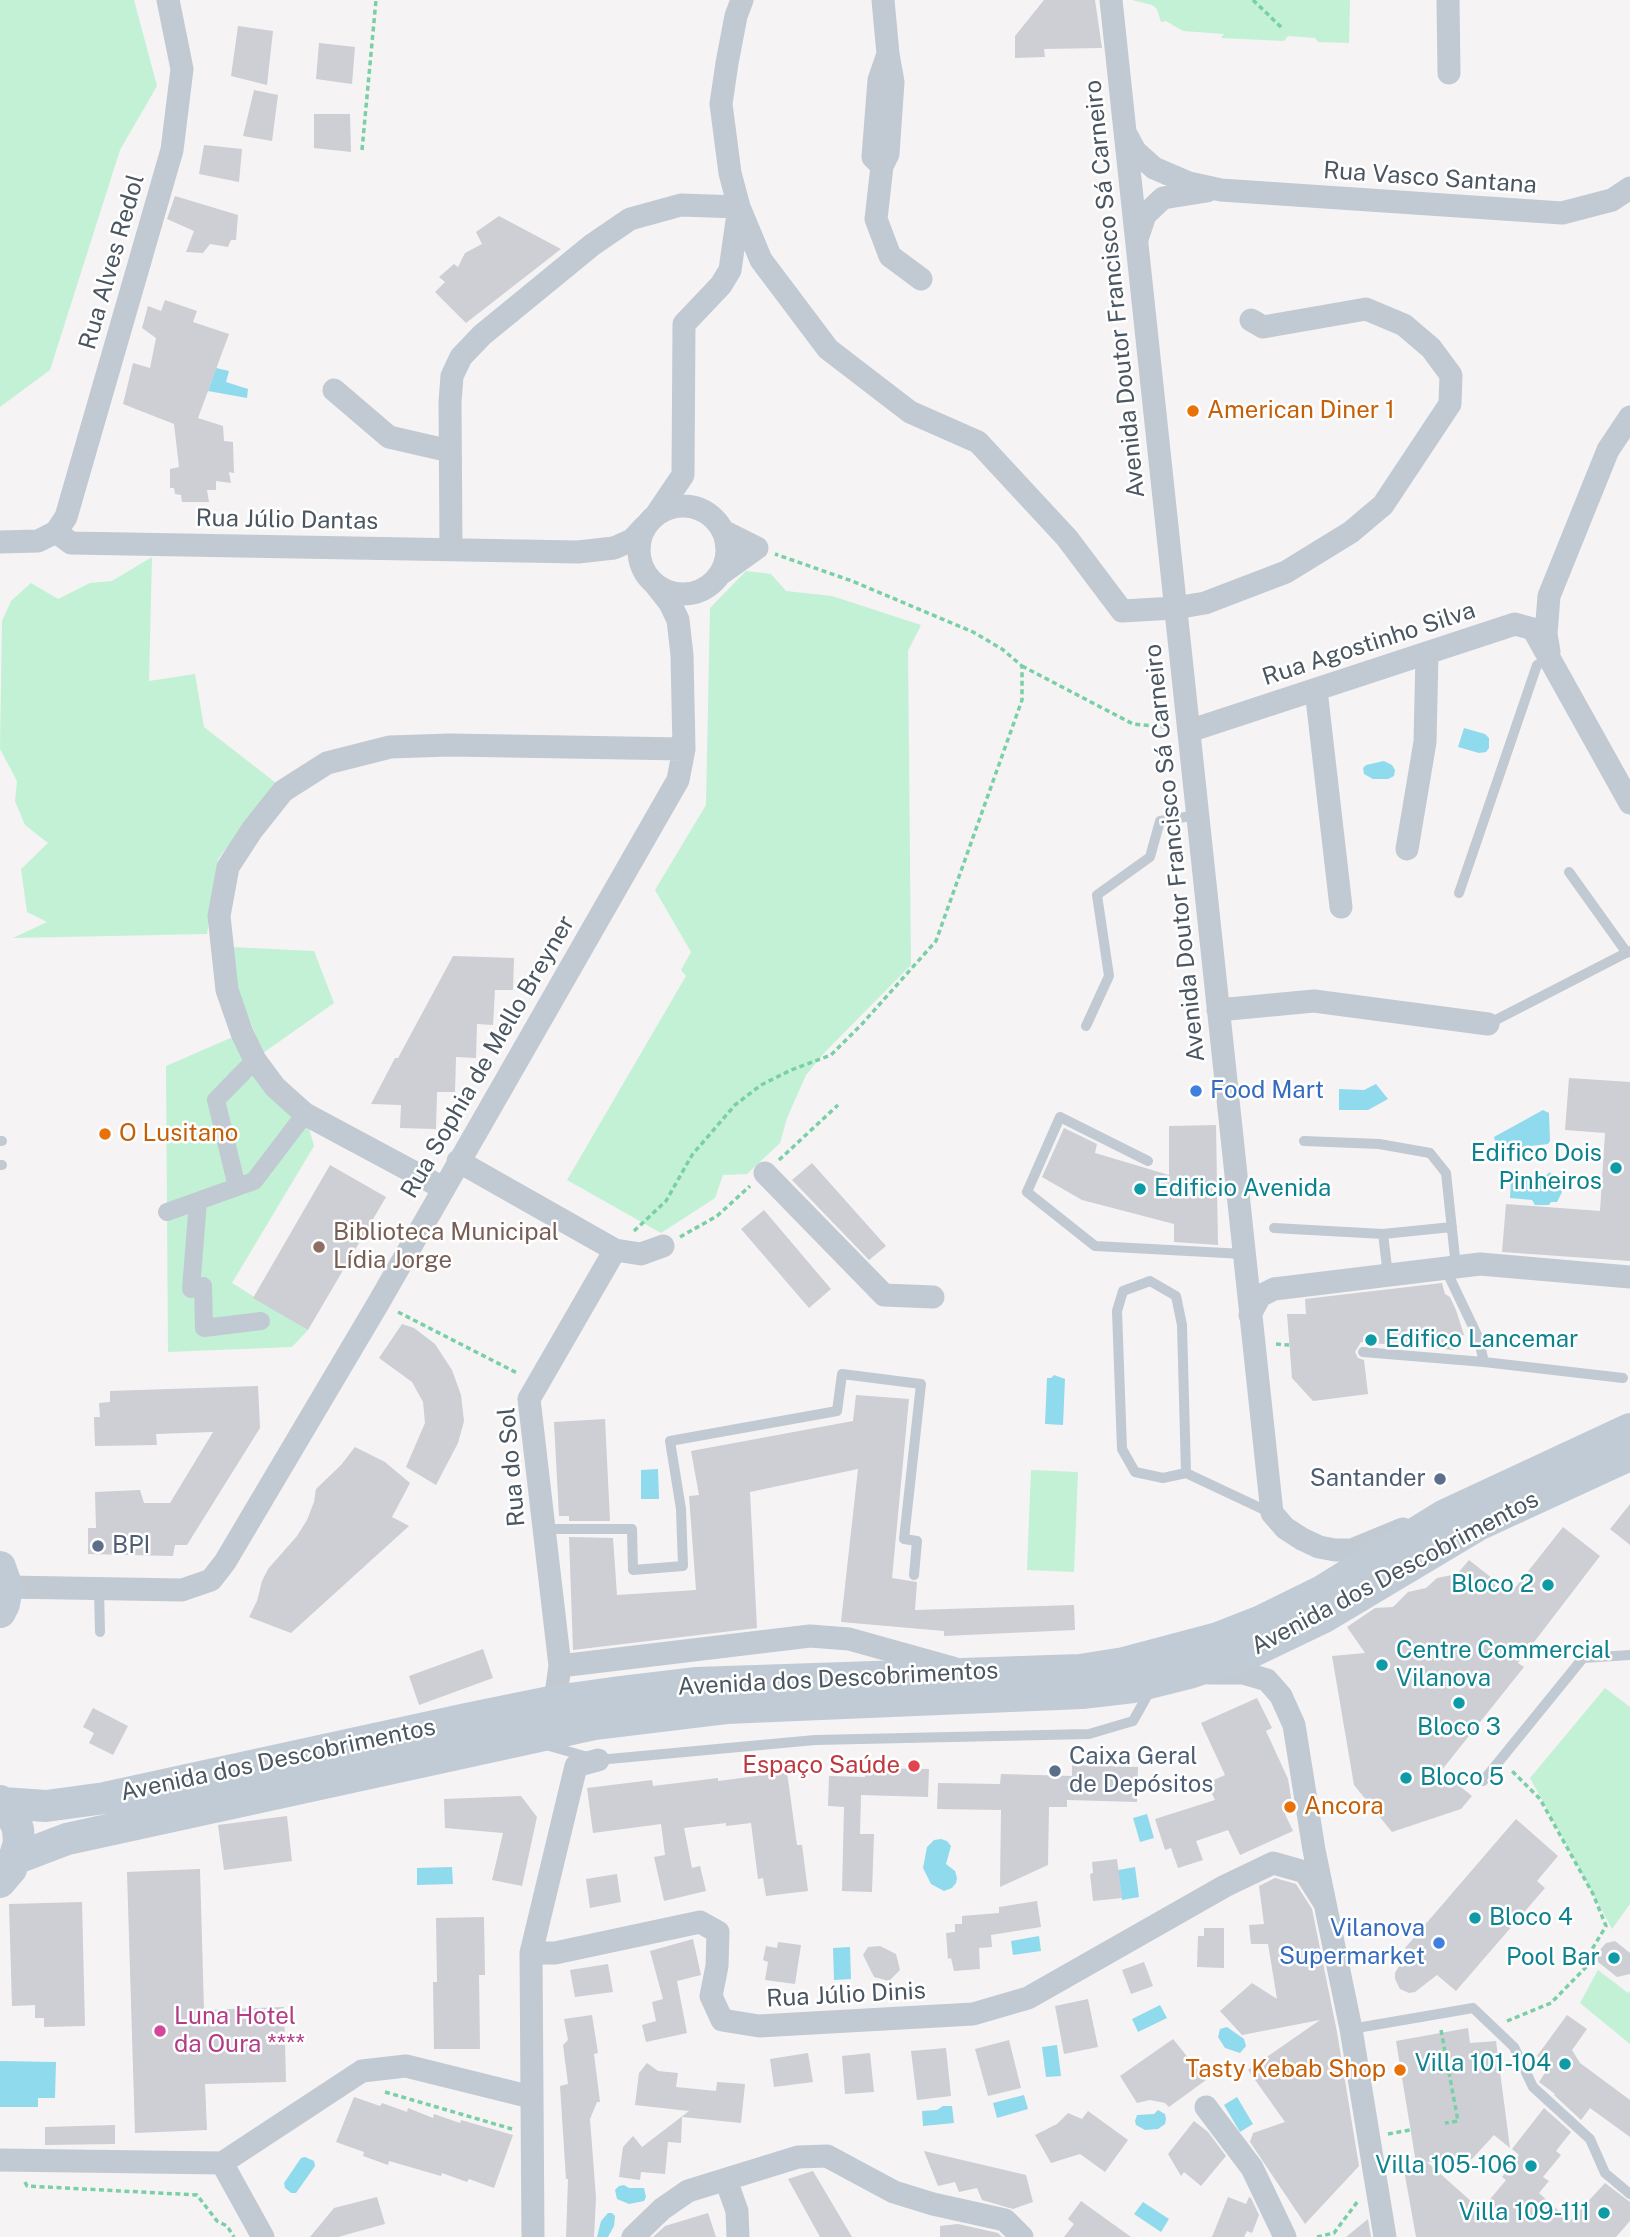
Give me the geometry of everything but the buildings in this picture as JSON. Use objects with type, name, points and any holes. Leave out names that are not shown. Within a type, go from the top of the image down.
[{"type":"main road","name":"Avenida dos Descobrimentos","points":[[1,1802],[46,1806],[105,1798],[555,1701],[697,1683],[1080,1670],[1124,1663],[1218,1638],[1259,1622],[1322,1591],[1443,1516],[1630,1429]]},
{"type":"main road","name":"Avenida dos Descobrimentos","points":[[8,1870],[67,1839],[594,1724],[726,1708],[1082,1693],[1156,1681],[1251,1652],[1324,1617],[1478,1525],[1630,1455]]},
{"type":"main road","points":[[1,1802],[12,1815],[18,1829],[19,1843],[8,1870]]},
{"type":"street","name":"Rua Alves Redol","points":[[56,532],[66,517],[172,150],[183,69],[168,0]]},
{"type":"street","points":[[742,0],[729,52],[721,104],[730,173],[739,207],[761,260],[828,349],[911,412],[978,442],[1067,538],[1122,611],[1205,603],[1286,572],[1352,532],[1383,505],[1450,404],[1451,375],[1432,348],[1404,325],[1366,309],[1263,327],[1251,320]]},
{"type":"street","points":[[883,0],[888,54],[879,80],[873,157],[882,166],[876,219],[890,256],[921,279]]},
{"type":"street","name":"Avenida Doutor Francisco Sá Carneiro","points":[[1111,0],[1272,1513]]},
{"type":"street","points":[[1448,0],[1450,73]]},
{"type":"street","name":"Rua Vasco Santana","points":[[1125,133],[1135,151],[1154,167],[1189,183],[1220,190]]},
{"type":"street","name":"Rua Vasco Santana","points":[[1136,242],[1144,215],[1163,198],[1185,193],[1220,190],[1562,213],[1612,200],[1630,188]]},
{"type":"street","points":[[451,548],[450,402],[452,376],[461,357],[482,335],[592,245],[630,219],[681,205],[739,207]]},
{"type":"street","points":[[719,524],[682,475],[684,324],[721,285],[730,270],[739,207]]},
{"type":"street","points":[[334,390],[389,437],[450,451]]},
{"type":"street","points":[[1550,659],[1546,634],[1549,596],[1608,450],[1630,417]]},
{"type":"street","name":"Rua Sophia de Mello Breyner","points":[[2,1588],[182,1590],[211,1580],[243,1533],[379,1302],[678,780],[684,749],[682,655],[678,620],[670,603],[642,567],[639,552],[642,534],[682,475]]},
{"type":"street","points":[[651,520],[670,507],[685,505],[701,509],[757,548],[693,594],[677,594],[653,583]]},
{"type":"street","name":"Rua Júlio Dantas","points":[[56,532],[71,543],[578,552],[614,548],[632,540],[651,520]]},
{"type":"street","name":"Rua Sophia de Mello Breyner","points":[[682,655],[686,622],[695,603],[716,580],[728,554],[719,524]]},
{"type":"street","points":[[0,542],[38,541],[56,532]]},
{"type":"street","name":"Rua Júlio Dantas","points":[[578,552],[624,562],[653,583]]},
{"type":"street","name":"Rua Agostinho Silva","points":[[1189,730],[1515,624],[1532,629],[1630,803]]},
{"type":"street","points":[[1408,849],[1425,742],[1427,654]]},
{"type":"street","points":[[1316,690],[1341,907]]},
{"type":"street","points":[[443,1188],[305,1114],[275,1087],[255,1060],[227,990],[219,916],[228,867],[252,830],[283,791],[327,763],[390,747],[450,745],[684,749]]},
{"type":"street","points":[[1219,1010],[1314,1001],[1488,1024]]},
{"type":"street","points":[[237,1187],[216,1100],[255,1060]]},
{"type":"street","points":[[167,1212],[254,1181],[305,1114]]},
{"type":"street","points":[[458,1161],[615,1250],[641,1254],[663,1247]]},
{"type":"street","points":[[765,1172],[884,1295],[933,1297]]},
{"type":"street","points":[[198,1201],[191,1289],[203,1286],[204,1328],[261,1321]]},
{"type":"street","name":"Rua do Sol","points":[[555,1701],[559,1665],[529,1399],[615,1250]]},
{"type":"street","points":[[1250,1315],[1260,1296],[1274,1289],[1480,1264],[1630,1277]]},
{"type":"street","points":[[1272,1513],[1285,1528],[1302,1539],[1319,1547],[1335,1550],[1352,1550],[1386,1535],[1443,1516]]},
{"type":"street","points":[[559,1665],[810,1636],[849,1639],[967,1673]]},
{"type":"street","points":[[1189,1672],[1243,1673],[1267,1680],[1281,1696],[1294,1725],[1385,2237]]},
{"type":"street","points":[[533,2237],[531,1953],[576,1766],[598,1760]]},
{"type":"street","name":"Rua Júlio Dinis","points":[[531,1953],[555,1953],[700,1922],[718,1933],[717,1966],[711,1996],[722,2020],[759,2026],[973,2014],[1028,1998],[1225,1886],[1273,1863],[1305,1872],[1324,1902]]},
{"type":"street","points":[[0,2160],[222,2163],[362,2071],[406,2066],[531,2097]]},
{"type":"street","points":[[1206,2107],[1252,2168],[1285,2237]]},
{"type":"street","points":[[633,2237],[662,2209],[688,2192],[798,2157],[827,2156],[894,2192],[1005,2220],[1022,2237]]},
{"type":"street","points":[[222,2163],[263,2237]]},
{"type":"street","points":[[726,2179],[737,2211],[738,2237]]},
{"type":"lane","points":[[1121,0],[1129,81],[1122,103]]},
{"type":"lane","points":[[1459,893],[1537,665],[1550,659]]},
{"type":"lane","points":[[1086,1026],[1109,976],[1097,895],[1150,857],[1160,821],[1198,815]]},
{"type":"lane","points":[[1488,1024],[1628,952],[1569,872]]},
{"type":"lane","points":[[1147,1161],[1060,1117],[1027,1192],[1095,1246],[1244,1254]]},
{"type":"lane","points":[[1304,1141],[1379,1143],[1430,1153],[1446,1173],[1452,1227],[1450,1267],[1478,1337],[1484,1362]]},
{"type":"lane","points":[[1274,1228],[1383,1234],[1452,1227]]},
{"type":"lane","points":[[1383,1234],[1388,1275]]},
{"type":"lane","points":[[1186,1473],[1182,1325],[1175,1296],[1150,1281],[1123,1291],[1117,1311],[1122,1449],[1135,1472],[1163,1478],[1186,1473],[1272,1513]]},
{"type":"lane","points":[[1363,1352],[1623,1378]]},
{"type":"lane","points":[[544,1529],[632,1530],[633,1570],[683,1566],[681,1508],[670,1441],[837,1411],[842,1374],[921,1384],[905,1539],[917,1541],[914,1575]]},
{"type":"lane","points":[[99,1590],[100,1632]]},
{"type":"lane","points":[[1483,1782],[1583,1658],[1630,1655]]},
{"type":"lane","name":"Avenida dos Descobrimentos","points":[[527,1739],[598,1760],[816,1740],[1089,1734],[1133,1721],[1156,1681]]},
{"type":"lane","points":[[1350,2029],[1472,2008],[1514,2047],[1533,2087],[1590,2139],[1605,2173],[1630,2194]]},
{"type":"path","points":[[362,150],[376,0]]},
{"type":"path","points":[[1253,0],[1283,29]]},
{"type":"path","points":[[751,545],[852,581],[973,632],[1002,649],[1021,666],[1133,724],[1189,730]]},
{"type":"path","points":[[615,1250],[666,1201],[692,1155],[735,1105],[761,1085],[831,1055],[936,941],[1022,701],[1021,666]]},
{"type":"path","points":[[379,1302],[524,1376]]},
{"type":"path","points":[[1499,1762],[1518,1775],[1540,1799],[1593,1894],[1606,1927],[1591,1951],[1592,1961],[1551,2003],[1503,2022]]},
{"type":"path","points":[[1438,2014],[1458,2121],[1445,2123]]},
{"type":"path","points":[[381,2091],[510,2127],[519,2137]]},
{"type":"path","points":[[22,2174],[27,2186],[197,2195],[217,2221],[227,2225],[233,2237]]},
{"type":"path","points":[[1317,2237],[1334,2233],[1375,2178]]},
{"type":"green space","points":[[0,0],[134,0],[157,86],[120,150],[50,370],[0,407]]},
{"type":"green space","points":[[1132,0],[1350,0],[1349,43],[1318,42],[1315,38],[1288,36],[1284,41],[1221,38],[1224,34],[1183,31],[1166,21],[1161,22],[1157,9],[1152,5]]},
{"type":"green space","points":[[152,557],[149,681],[195,674],[204,727],[276,783],[218,859],[207,934],[13,938],[47,922],[27,912],[21,869],[48,843],[25,825],[15,801],[17,781],[0,749],[2,621],[11,601],[31,583],[58,599],[90,583],[112,581]]},
{"type":"green space","points":[[746,571],[771,574],[786,591],[832,596],[921,625],[908,651],[911,965],[825,1052],[806,1075],[787,1118],[780,1143],[747,1174],[723,1175],[715,1198],[661,1233],[567,1180],[686,976],[681,970],[691,952],[655,890],[706,805],[710,608]]},
{"type":"green space","points":[[231,947],[314,951],[334,1003],[263,1053],[235,983]]},
{"type":"green space","points":[[242,1033],[305,1114],[314,1146],[232,1283],[308,1330],[292,1347],[168,1352],[166,1066]]},
{"type":"green space","points":[[1031,1470],[1078,1472],[1074,1572],[1027,1570]]},
{"type":"green space","points":[[1605,1688],[1630,1707],[1630,1904],[1612,1929],[1530,1778]]},
{"type":"green space","points":[[1598,1970],[1628,1993],[1630,1991],[1630,2044],[1580,2003]]},
{"type":"water","points":[[216,368],[229,371],[226,382],[248,389],[247,398],[208,391]]},
{"type":"water","points":[[1464,728],[1485,734],[1489,738],[1486,752],[1479,753],[1458,747]]},
{"type":"water","points":[[1384,761],[1392,765],[1394,776],[1388,779],[1373,779],[1364,774],[1363,768],[1366,765]]},
{"type":"water","points":[[1376,1084],[1388,1099],[1368,1110],[1339,1110],[1339,1089],[1364,1090]]},
{"type":"water","points":[[1543,1110],[1549,1113],[1548,1144],[1497,1150],[1494,1137]]},
{"type":"water","points":[[1550,1172],[1563,1190],[1557,1202],[1535,1205],[1532,1200],[1510,1198],[1511,1178],[1541,1179]]},
{"type":"water","points":[[1054,1375],[1065,1379],[1063,1425],[1045,1424],[1047,1378]]},
{"type":"water","points":[[658,1469],[659,1499],[641,1499],[641,1470]]},
{"type":"water","points":[[1147,1814],[1154,1838],[1140,1842],[1133,1818]]},
{"type":"water","points":[[941,1839],[951,1846],[946,1864],[955,1871],[957,1878],[952,1888],[944,1891],[931,1884],[923,1868],[927,1847],[934,1840]]},
{"type":"water","points":[[452,1867],[453,1884],[417,1885],[417,1868]]},
{"type":"water","points":[[1135,1867],[1139,1897],[1122,1900],[1118,1870]]},
{"type":"water","points":[[1039,1936],[1041,1951],[1013,1955],[1011,1941]]},
{"type":"water","points":[[850,1947],[851,1979],[834,1980],[833,1948]]},
{"type":"water","points":[[1160,2005],[1167,2018],[1138,2032],[1132,2019]]},
{"type":"water","points":[[1227,2027],[1244,2039],[1246,2046],[1240,2053],[1225,2048],[1218,2037],[1220,2029]]},
{"type":"water","points":[[1057,2045],[1061,2076],[1046,2077],[1042,2047]]},
{"type":"water","points":[[0,2061],[56,2062],[55,2098],[38,2098],[38,2107],[0,2107]]},
{"type":"water","points":[[1024,2095],[1028,2109],[997,2118],[993,2103]]},
{"type":"water","points":[[1237,2097],[1253,2124],[1240,2132],[1224,2105]]},
{"type":"water","points":[[943,2106],[952,2106],[954,2123],[923,2126],[922,2111],[937,2110]]},
{"type":"water","points":[[1158,2110],[1165,2114],[1166,2119],[1165,2124],[1158,2129],[1145,2130],[1136,2125],[1137,2115],[1154,2114]]},
{"type":"water","points":[[301,2158],[314,2161],[315,2166],[296,2193],[291,2193],[284,2183]]},
{"type":"water","points":[[624,2185],[629,2188],[644,2188],[644,2201],[629,2204],[617,2199],[615,2190]]},
{"type":"water","points":[[1143,2202],[1169,2219],[1161,2232],[1134,2214]]},
{"type":"water","points":[[608,2213],[615,2216],[614,2226],[608,2237],[597,2237],[601,2221]]},
{"type":"place","name":"American Diner 1","points":[[1193,411]]},
{"type":"place","name":"Food Mart","points":[[1196,1091]]},
{"type":"place","name":"O Lusitano","points":[[105,1134]]},
{"type":"place","name":"Edifico Dois Pinheiros","points":[[1616,1168]]},
{"type":"place","name":"Edificio Avenida","points":[[1140,1189]]},
{"type":"place","name":"Biblioteca Municipal Lídia Jorge","points":[[319,1247]]},
{"type":"place","name":"Edifico Lancemar","points":[[1371,1340]]},
{"type":"place","name":"Santander","points":[[1440,1479]]},
{"type":"place","name":"BPI","points":[[98,1546]]},
{"type":"place","name":"Bloco 2","points":[[1548,1585]]},
{"type":"place","name":"Centre Commercial Vilanova","points":[[1382,1665]]},
{"type":"place","name":"Bloco 3","points":[[1459,1703]]},
{"type":"place","name":"Espaço Saúde","points":[[914,1766]]},
{"type":"place","name":"Caixa Geral de Depósitos","points":[[1055,1771]]},
{"type":"place","name":"Bloco 5","points":[[1406,1778]]},
{"type":"place","name":"Ancora","points":[[1290,1807]]},
{"type":"place","name":"Bloco 4","points":[[1475,1918]]},
{"type":"place","name":"Vilanova Supermarket","points":[[1439,1943]]},
{"type":"place","name":"Pool Bar","points":[[1614,1958]]},
{"type":"place","name":"Luna Hotel da Oura ****","points":[[160,2031]]},
{"type":"place","name":"Villa 101-104","points":[[1565,2064]]},
{"type":"place","name":"Tasty Kebab Shop","points":[[1400,2070]]},
{"type":"place","name":"Villa 105-106","points":[[1531,2166]]},
{"type":"place","name":"Villa 109-111","points":[[1604,2213]]}]
